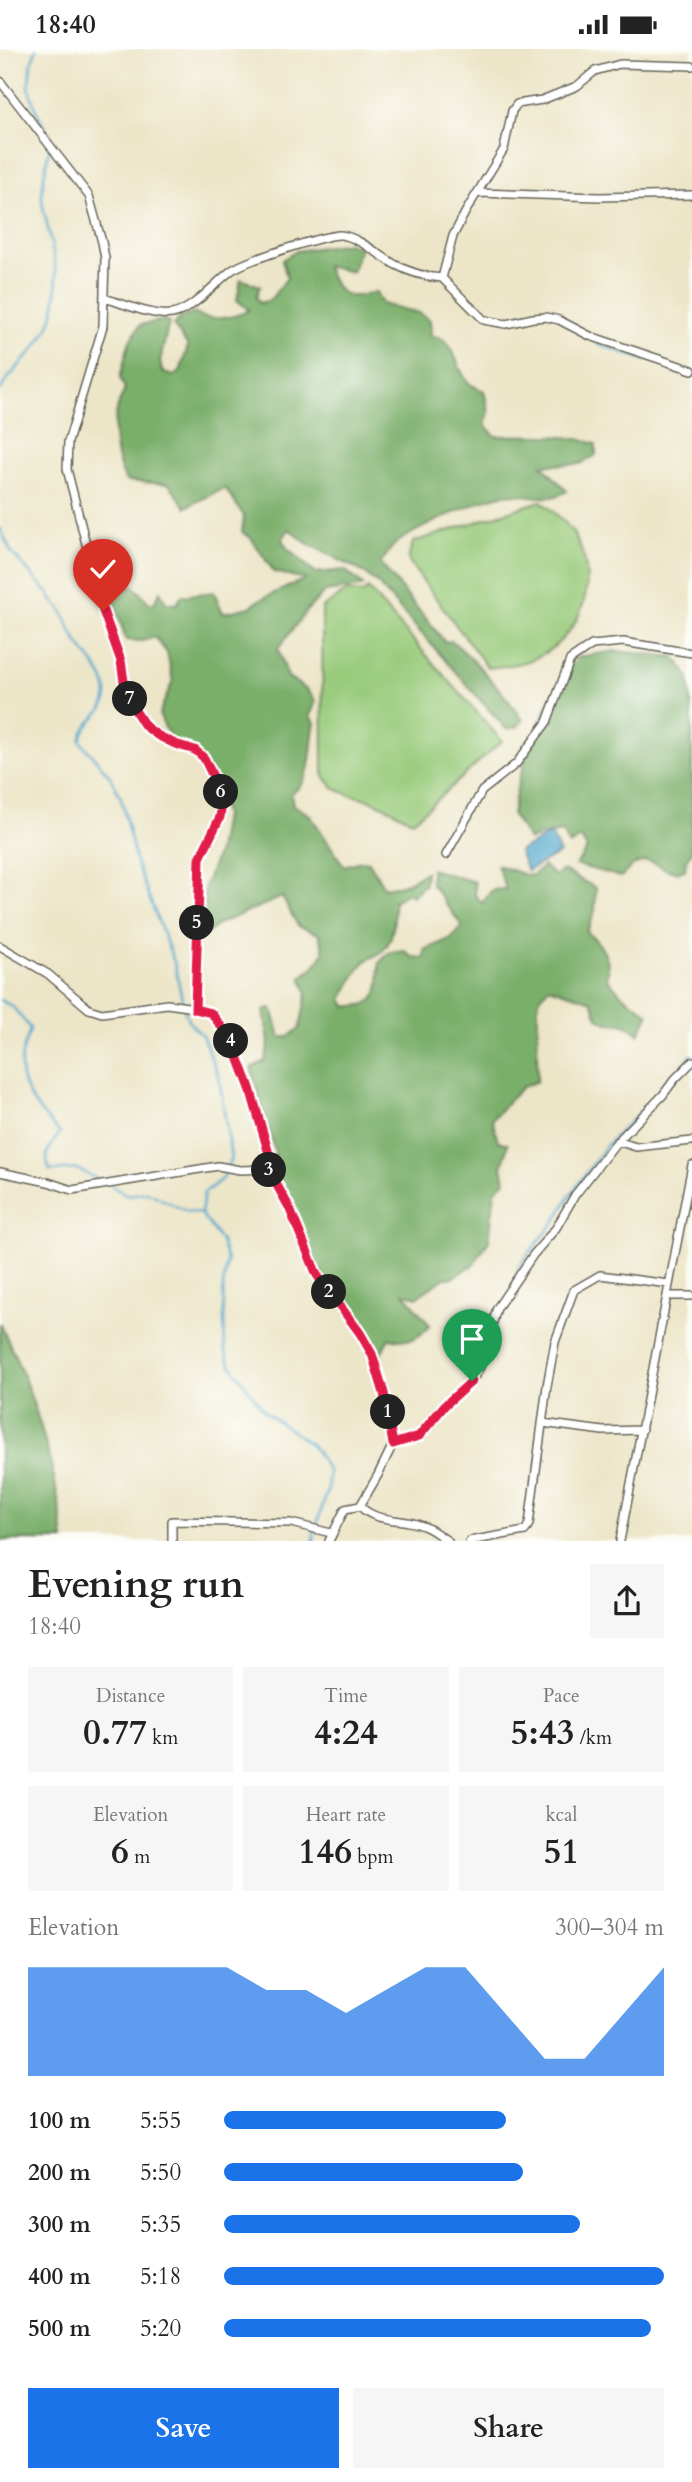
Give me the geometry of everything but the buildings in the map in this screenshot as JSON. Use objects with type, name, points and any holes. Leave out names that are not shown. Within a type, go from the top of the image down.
[{"type":"street","points":[[442,278],[453,236],[504,149],[512,111],[517,104],[542,100],[577,86],[595,71],[620,64],[692,66]]},
{"type":"street","points":[[0,81],[89,196],[105,258],[103,326],[68,442],[67,470],[103,611],[121,661],[125,688],[145,726],[175,744],[195,750],[204,758],[223,797],[220,817],[200,858],[195,1009]]},
{"type":"street","points":[[478,193],[599,197],[692,195]]},
{"type":"street","points":[[104,298],[154,313],[171,315],[182,311],[235,268],[295,246],[337,235],[348,236],[412,272],[424,277],[442,278],[484,320],[506,324],[533,318],[559,320],[590,336],[692,370]]},
{"type":"street","points":[[446,855],[482,791],[516,764],[547,722],[570,660],[592,645],[623,642],[692,653]]},
{"type":"street","points":[[0,946],[48,974],[89,1009],[102,1013],[167,1004],[195,1009],[211,1013],[231,1039],[250,1088],[269,1154],[268,1169],[289,1207],[317,1275],[360,1333],[372,1354],[384,1393],[393,1444],[360,1507]]},
{"type":"street","points":[[393,1444],[419,1436],[445,1405],[472,1381],[480,1367],[497,1308],[533,1255],[556,1228],[575,1195],[617,1141],[692,1062]]},
{"type":"street","points":[[617,1141],[636,1147],[692,1142]]},
{"type":"street","points":[[620,1541],[692,1165]]},
{"type":"street","points":[[0,1172],[72,1190],[218,1166],[240,1170],[268,1169]]},
{"type":"street","points":[[469,1541],[524,1531],[529,1524],[555,1342],[574,1290],[600,1275],[669,1284]]},
{"type":"street","points":[[667,1296],[692,1296]]},
{"type":"street","points":[[542,1423],[603,1431],[642,1430]]},
{"type":"street","points":[[172,1541],[172,1521],[291,1523],[330,1537],[345,1509],[360,1507]]},
{"type":"street","points":[[360,1507],[366,1513],[384,1519],[424,1526],[448,1541]]},
{"type":"green space","points":[[349,243],[360,249],[352,272],[326,266],[335,285],[342,293],[352,296],[376,292],[382,304],[419,313],[430,320],[431,336],[446,341],[464,377],[484,391],[489,412],[485,425],[495,436],[546,436],[584,440],[596,444],[596,455],[580,464],[542,465],[567,491],[559,495],[544,497],[512,494],[480,502],[446,516],[401,540],[380,563],[445,642],[452,641],[498,688],[523,720],[517,727],[506,729],[377,583],[363,572],[308,544],[289,529],[282,540],[287,548],[315,573],[345,570],[364,586],[325,592],[308,609],[278,649],[288,677],[307,690],[316,701],[310,716],[315,723],[308,772],[299,788],[291,794],[293,805],[310,815],[344,866],[361,861],[369,862],[384,888],[402,885],[426,872],[425,884],[412,896],[407,893],[394,901],[394,922],[389,942],[380,953],[362,965],[342,999],[346,1006],[365,1004],[376,995],[379,963],[390,952],[406,951],[412,957],[424,958],[424,950],[452,938],[462,926],[431,883],[431,869],[475,882],[475,895],[482,903],[492,890],[506,889],[497,865],[525,875],[533,875],[544,866],[555,876],[563,870],[596,888],[595,911],[587,932],[597,941],[607,958],[607,978],[621,994],[649,1014],[639,1034],[625,1024],[607,1023],[598,1018],[592,1001],[549,987],[538,1001],[537,1081],[522,1087],[492,1119],[498,1141],[508,1144],[502,1167],[505,1181],[495,1191],[489,1241],[473,1265],[452,1278],[445,1278],[417,1297],[404,1293],[430,1325],[412,1339],[389,1338],[380,1355],[352,1317],[345,1302],[319,1269],[274,1170],[275,1152],[251,1068],[265,1061],[269,1043],[264,1011],[272,1008],[280,1037],[288,1037],[300,1028],[307,993],[301,977],[313,968],[324,952],[319,934],[298,926],[282,897],[218,924],[203,938],[205,886],[218,851],[224,815],[217,782],[194,756],[168,735],[159,714],[173,681],[167,653],[155,637],[142,641],[126,640],[112,595],[119,588],[133,585],[150,604],[155,602],[160,591],[166,603],[177,604],[181,596],[214,592],[223,613],[250,607],[257,601],[305,579],[274,572],[251,538],[242,532],[244,516],[225,488],[186,507],[169,484],[126,481],[117,458],[114,435],[117,411],[125,389],[120,378],[129,343],[140,325],[164,320],[169,322],[160,361],[162,371],[173,376],[180,372],[188,346],[173,325],[180,318],[194,313],[214,318],[243,313],[249,310],[237,300],[241,279],[260,286],[256,297],[260,303],[270,300],[287,278],[282,260],[296,251]]},
{"type":"green space","points":[[541,501],[570,529],[584,558],[587,576],[581,610],[573,626],[548,651],[526,662],[488,668],[408,559],[413,542]]},
{"type":"green space","points":[[368,589],[502,741],[413,821],[377,803],[340,791],[328,782],[323,774],[322,608],[347,591],[363,593]]},
{"type":"green space","points":[[616,651],[675,657],[689,677],[692,712],[692,852],[686,860],[685,870],[668,870],[648,861],[632,867],[621,877],[576,865],[587,849],[581,838],[569,845],[562,832],[529,840],[512,815],[527,752],[544,712],[566,674],[578,657]]},
{"type":"green space","points":[[0,1323],[33,1402],[49,1456],[64,1540],[0,1540]]},
{"type":"water","points":[[551,834],[560,853],[527,871],[519,851]]},
{"type":"waterway","points":[[36,49],[29,88],[50,141]]},
{"type":"waterway","points":[[0,390],[41,340],[55,306],[55,263],[42,200],[49,148]]},
{"type":"waterway","points":[[597,344],[645,360]]},
{"type":"waterway","points":[[668,368],[692,375]]},
{"type":"waterway","points":[[0,528],[11,552],[60,608],[74,637],[104,681],[107,696],[105,703],[85,729],[80,741],[109,775],[121,798],[136,863],[174,962],[185,1012],[190,1023],[202,1035],[219,1077],[231,1158],[223,1178],[204,1193],[201,1214]]},
{"type":"waterway","points":[[0,1000],[12,1006],[30,1028],[23,1050],[21,1075],[36,1106],[60,1133],[48,1151],[50,1171],[77,1169],[105,1183]]},
{"type":"waterway","points":[[517,1270],[554,1223],[571,1194],[607,1145],[692,1055]]},
{"type":"waterway","points":[[111,1186],[128,1195],[147,1192],[186,1211],[201,1214],[221,1241],[227,1260],[223,1286],[225,1349],[229,1362],[265,1412],[312,1445],[329,1472],[327,1492],[314,1541]]},
{"type":"route","points":[[103,611],[121,661],[125,688],[145,726],[175,744],[195,750],[204,758],[223,797],[220,817],[200,858],[195,1009],[211,1013],[231,1039],[250,1088],[269,1154],[268,1169],[289,1207],[296,1230],[317,1275],[360,1333],[372,1354],[384,1393],[393,1444],[419,1436],[445,1405],[472,1381]]}]
